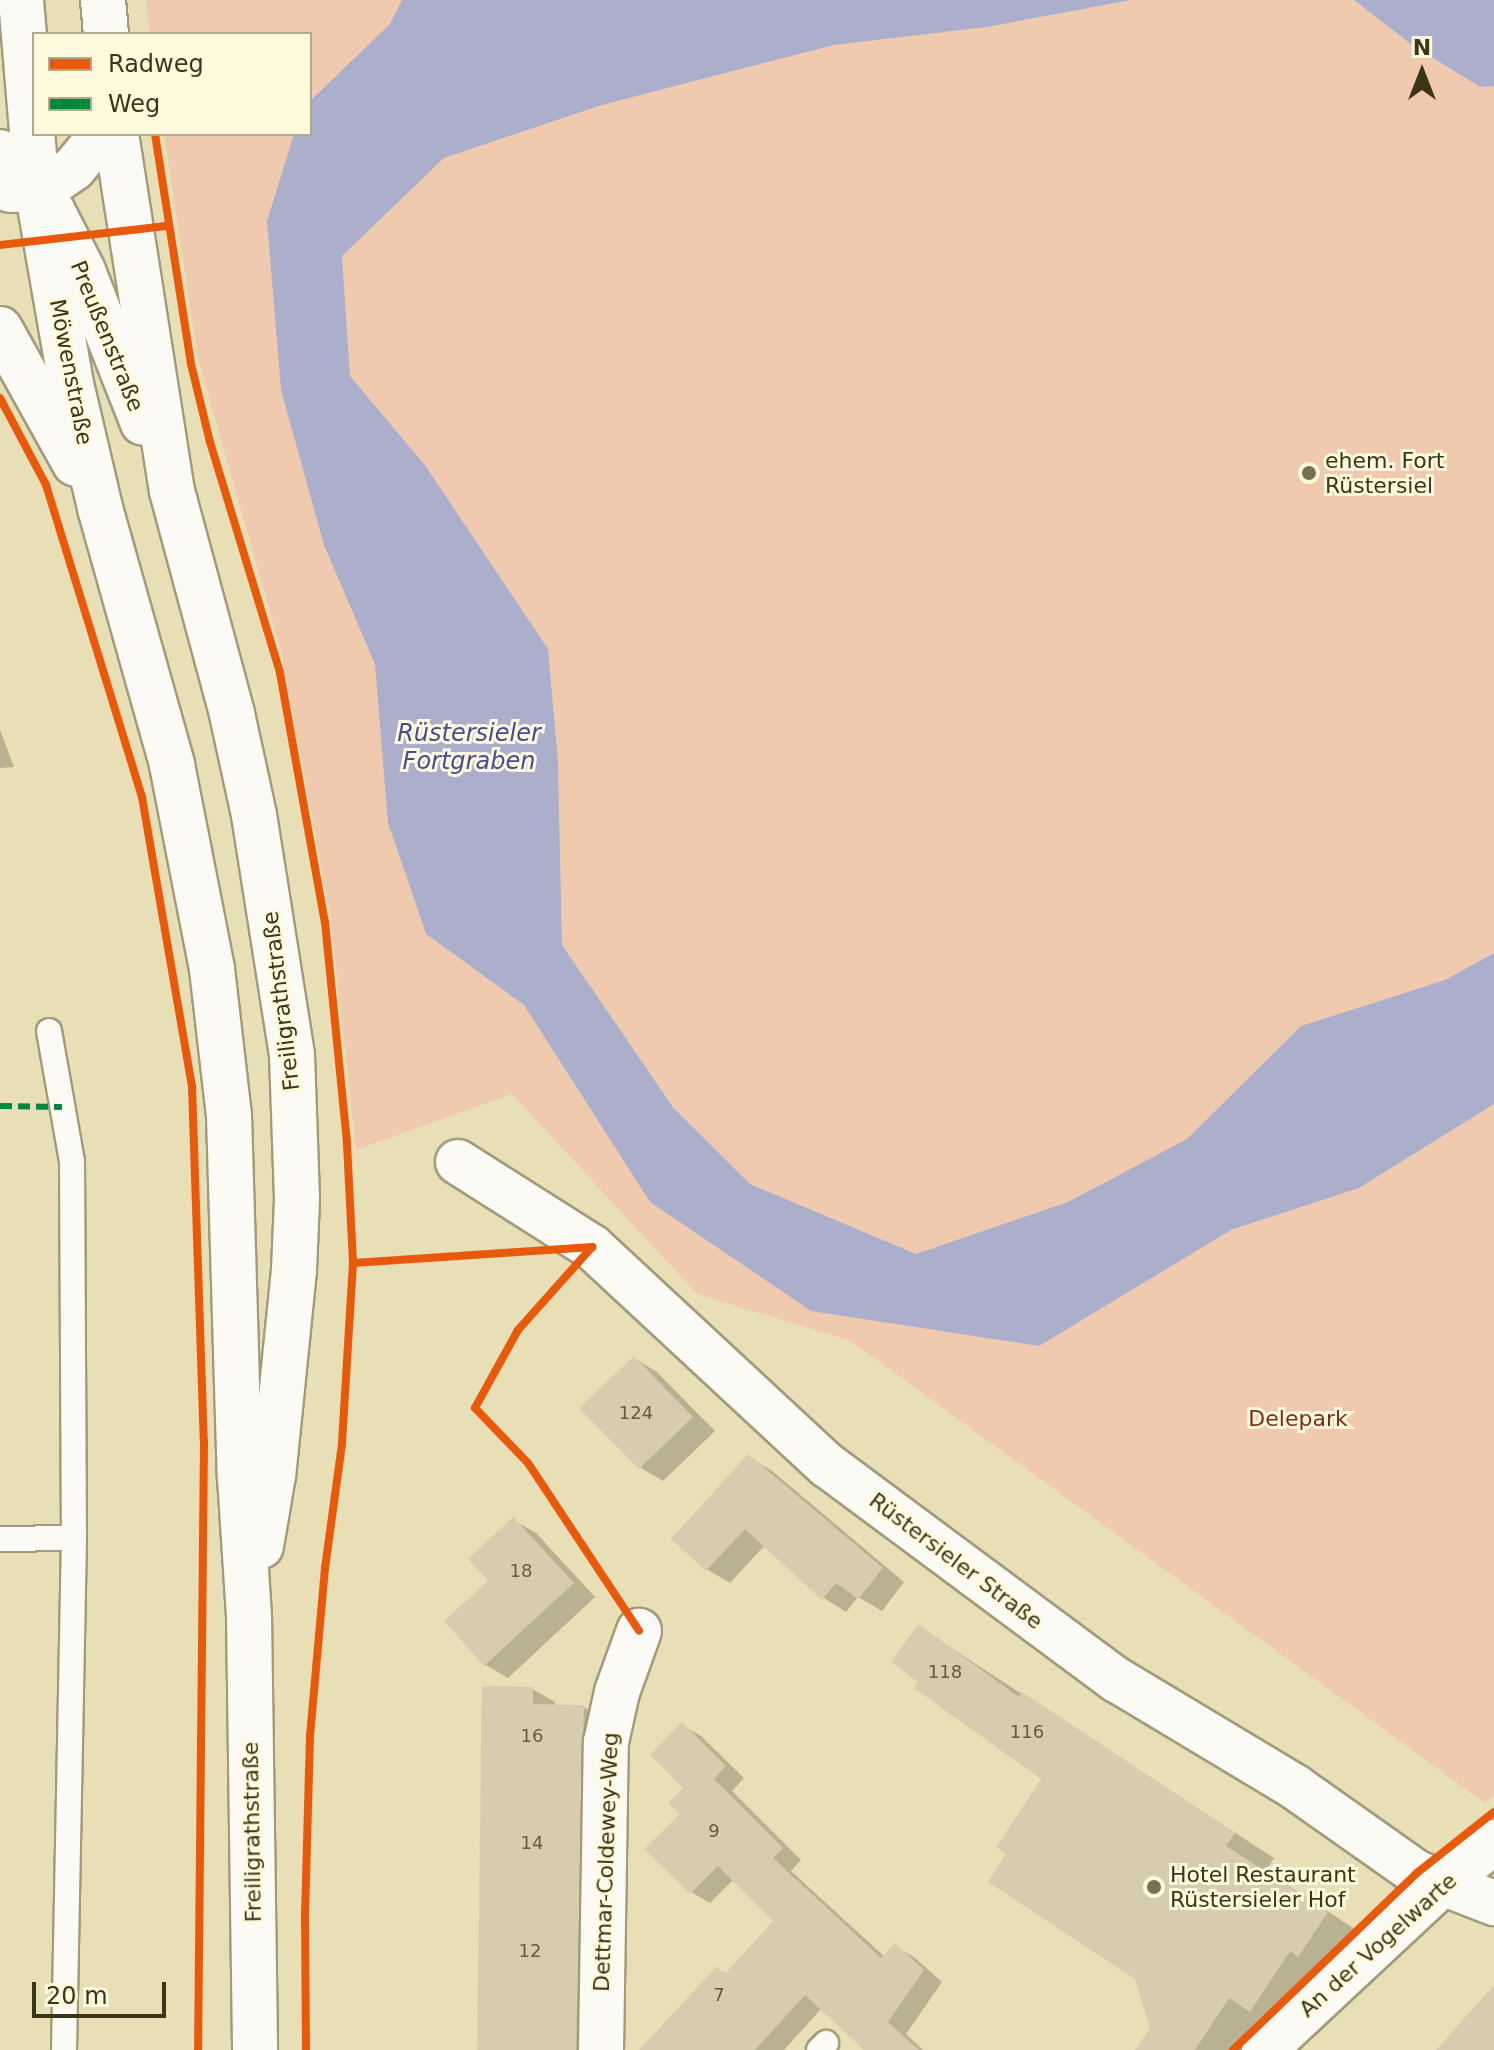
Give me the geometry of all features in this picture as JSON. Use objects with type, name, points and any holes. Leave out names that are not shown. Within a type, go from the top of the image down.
[{"type":"main road","name":"Möwenstraße","points":[[21,0],[19,189],[71,384],[100,508]]},
{"type":"main road","points":[[103,0],[106,32]]},
{"type":"main road","points":[[19,189],[74,168],[100,136]]},
{"type":"main road","points":[[116,136],[172,491]]},
{"type":"main road","name":"Preußenstraße","points":[[0,152],[19,189],[83,271],[172,491]]},
{"type":"main road","points":[[0,329],[100,508]]},
{"type":"main road","name":"Freiligrathstraße","points":[[172,491],[232,714],[254,815],[292,1055],[297,1199],[294,1270],[273,1475],[249,1615]]},
{"type":"main road","name":"Freiligrathstraße","points":[[100,508],[172,765],[212,969],[229,1115],[240,1477],[249,1615],[255,2050]]},
{"type":"main road","name":"Rüstersieler Straße","points":[[458,1162],[592,1247],[827,1465],[1117,1680],[1295,1787],[1393,1859],[1417,1873],[1494,1903]]},
{"type":"main road","name":"Dettmar-Coldewey-Weg","points":[[601,2050],[606,1742],[617,1692],[639,1631]]},
{"type":"main road","name":"An der Vogelwarte","points":[[1264,2050],[1444,1882],[1494,1842]]},
{"type":"lane","points":[[49,1031],[72,1161],[74,1538],[64,2050]]},
{"type":"lane","points":[[0,1539],[74,1538]]},
{"type":"green space","points":[[146,0],[402,0],[390,24],[312,99],[312,32],[150,32]]},
{"type":"green space","points":[[1131,0],[1354,0],[1412,45],[1480,87],[1494,86],[1494,953],[1445,980],[1301,1026],[1188,1139],[1068,1202],[916,1254],[750,1184],[673,1106],[562,945],[558,762],[424,464],[350,376],[342,256],[444,158],[602,105],[834,45],[987,27]]},
{"type":"green space","name":"Delepark","points":[[164,136],[293,136],[267,221],[324,545],[376,664],[388,823],[426,934],[524,1005],[650,1202],[811,1311],[1231,1230],[1359,1188],[1494,1104],[1494,1795],[1485,1803],[851,1341],[697,1294],[512,1094],[356,1150],[330,913],[281,651],[198,359]]},
{"type":"water","name":"Rüstersieler Fortgraben","points":[[402,0],[1131,0],[987,27],[834,45],[602,105],[444,158],[342,256],[350,376],[424,464],[548,649],[558,762],[562,945],[673,1107],[750,1184],[916,1254],[1068,1202],[1187,1139],[1301,1026],[1445,980],[1494,953],[1494,1104],[1359,1188],[1231,1230],[1039,1346],[811,1311],[650,1202],[524,1005],[426,934],[388,823],[375,664],[324,545],[281,390],[267,221],[293,136],[312,136],[312,99],[390,24]]},
{"type":"water","points":[[1354,0],[1494,0],[1494,86],[1480,87],[1412,45]]},
{"type":"building","points":[[634,1356],[693,1417],[639,1469],[579,1408]]},
{"type":"building","points":[[748,1454],[883,1568],[858,1599],[836,1583],[822,1600],[745,1529],[706,1571],[671,1539]]},
{"type":"building","points":[[513,1517],[574,1583],[484,1666],[444,1621],[488,1581],[468,1559]]},
{"type":"building","points":[[918,1624],[1019,1697],[1022,1692],[1235,1833],[1226,1846],[1328,1912],[1298,1957],[1290,1951],[1250,2012],[1229,1998],[1195,2050],[1135,2050],[1150,2028],[1135,1979],[988,1882],[1006,1854],[996,1847],[1041,1779],[914,1688],[918,1682],[891,1662]]},
{"type":"building","points":[[482,1686],[533,1687],[533,1704],[584,1705],[576,2050],[477,2050]]},
{"type":"building","points":[[682,1722],[726,1766],[714,1779],[783,1848],[773,1858],[881,1958],[895,1943],[924,1970],[888,2022],[919,2050],[864,2050],[805,1995],[755,2050],[639,2050],[717,1966],[725,1974],[773,1921],[718,1866],[690,1894],[644,1849],[680,1814],[668,1803],[683,1788],[650,1755]]},
{"type":"building","points":[[1494,1985],[1494,2050],[1436,2050]]},
{"type":"marked path","points":[[0,1106],[62,1107]]},
{"type":"cycle path","points":[[155,136],[191,364],[210,442],[280,673],[325,922],[347,1144],[353,1263],[342,1444],[325,1568],[310,1736],[305,1911],[306,2050]]},
{"type":"cycle path","points":[[0,245],[167,226]]},
{"type":"cycle path","points":[[0,398],[46,485],[142,797],[192,1086],[204,1441],[198,2050]]},
{"type":"cycle path","points":[[353,1263],[592,1247],[518,1330],[475,1408],[528,1463],[639,1631]]},
{"type":"cycle path","points":[[1233,2050],[1417,1873],[1494,1812]]},
{"type":"place","name":"ehem. Fort Rüstersiel","points":[[1309,473]]},
{"type":"place","name":"Hotel Restaurant Rüstersieler Hof","points":[[1154,1887]]}]
